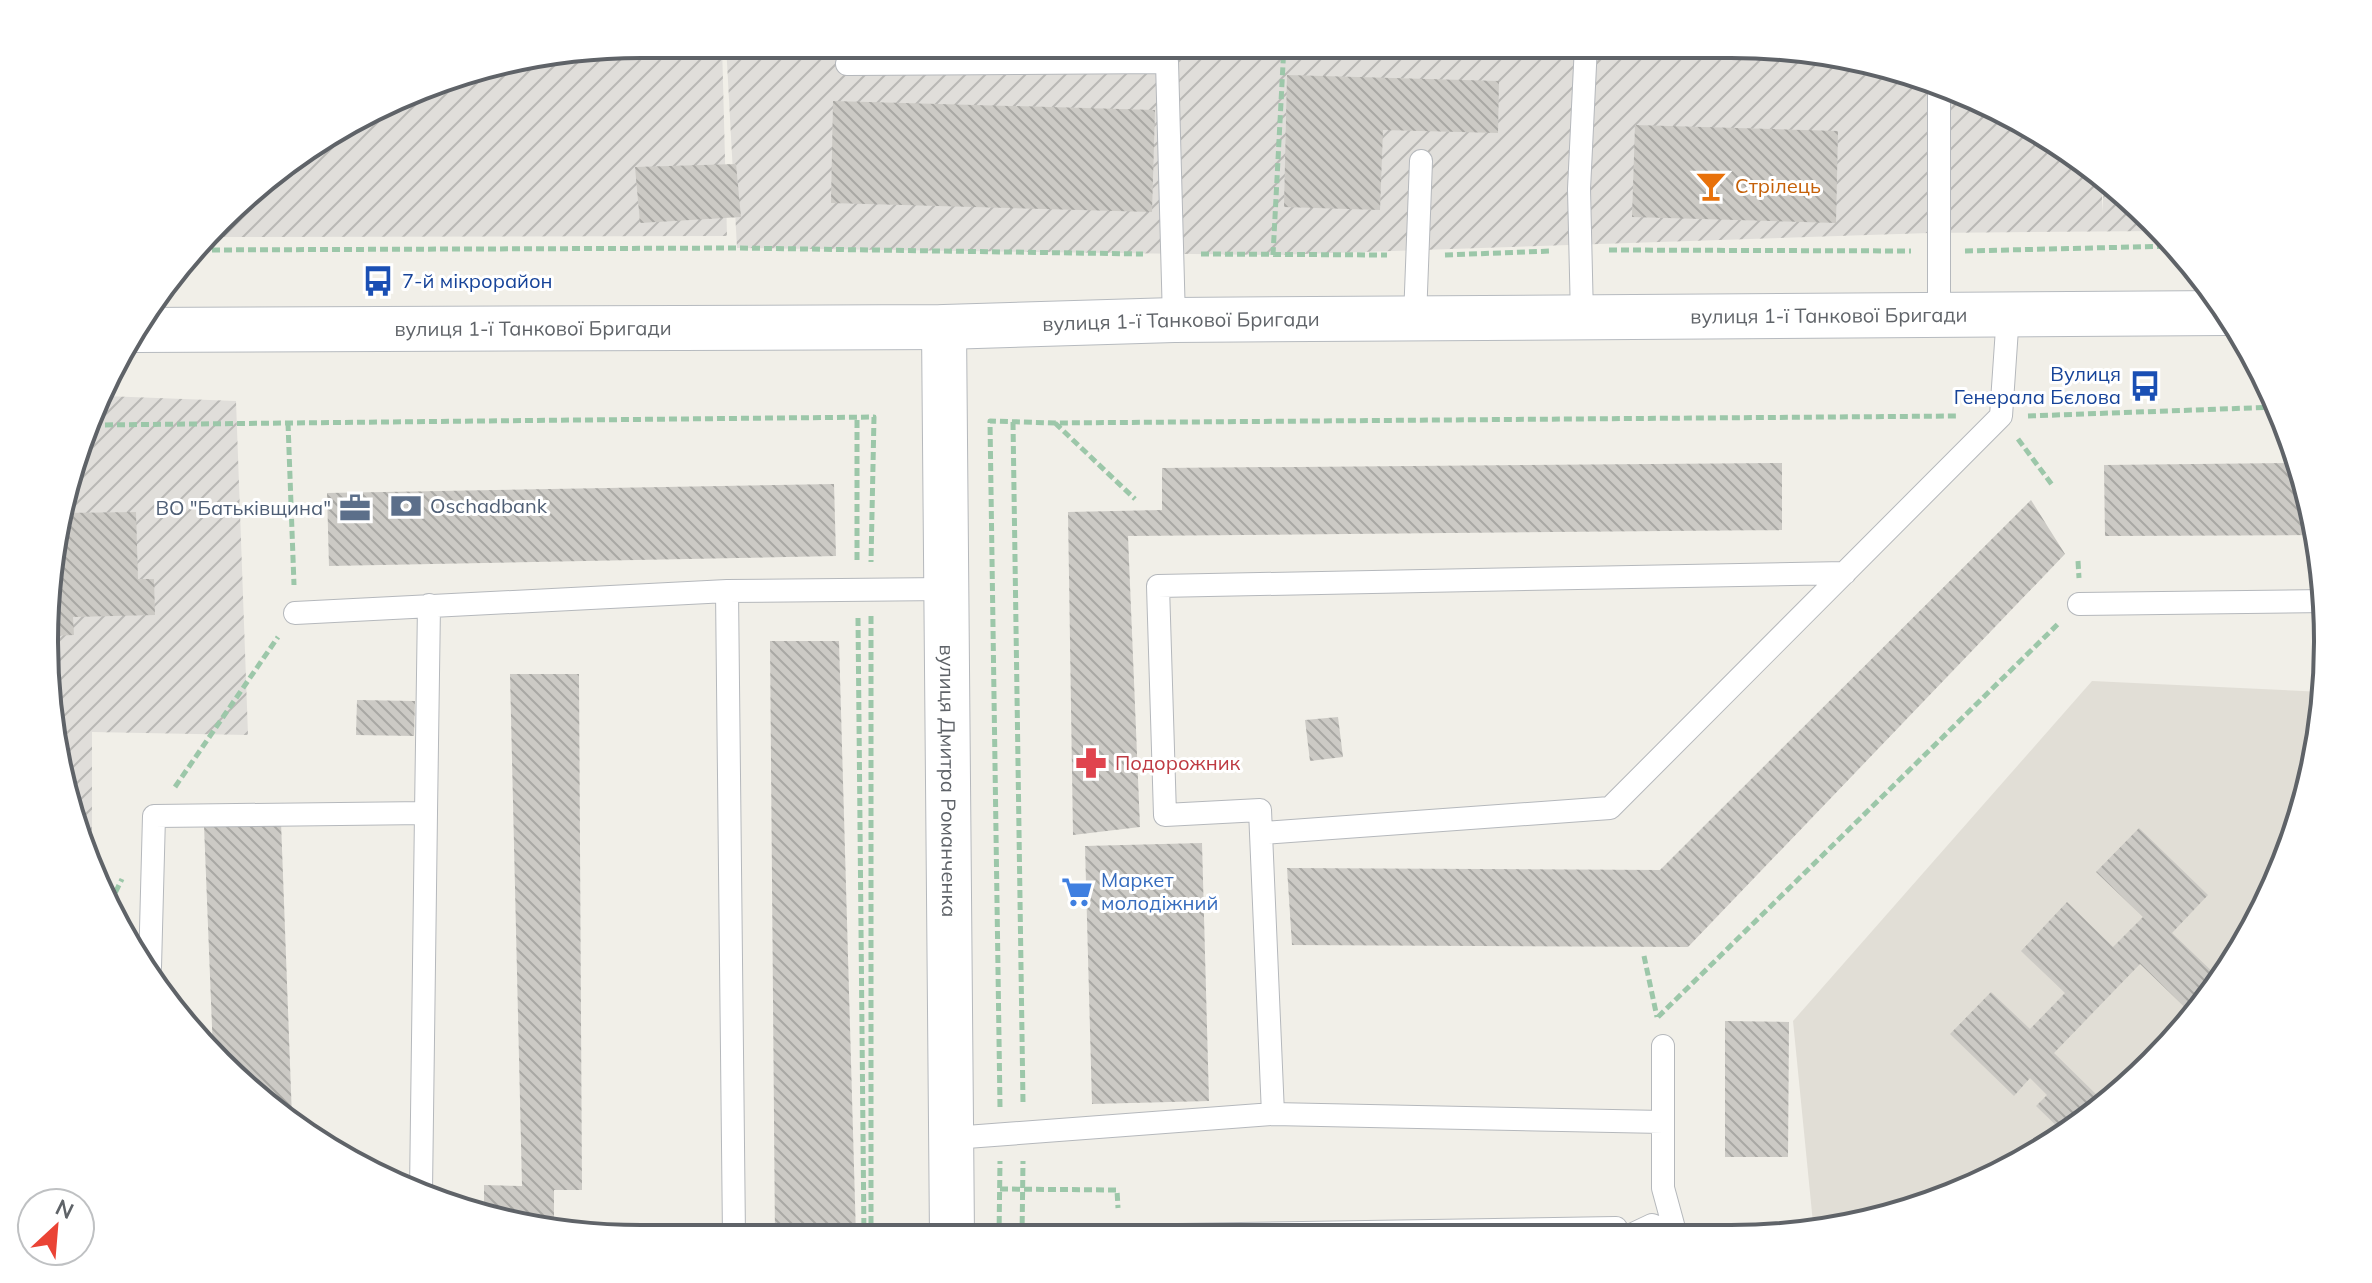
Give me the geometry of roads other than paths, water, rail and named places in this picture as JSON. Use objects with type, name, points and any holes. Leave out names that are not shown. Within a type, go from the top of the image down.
[{"type":"main road","name":"вулиця 1-ї Танкової Бригади","points":[[148,330],[944,327],[1174,320],[2213,313]]},
{"type":"main road","name":"вулиця Дмитра Романченка","points":[[944,327],[952,1225]]},
{"type":"lane","points":[[1582,317],[1579,189],[1585,58]]},
{"type":"lane","points":[[847,64],[1167,62],[1174,320]]},
{"type":"lane","points":[[1939,97],[1939,313]]},
{"type":"lane","points":[[1415,318],[1421,161]]},
{"type":"lane","points":[[1262,833],[1610,808],[2001,416],[2008,314]]},
{"type":"lane","points":[[1273,1114],[1260,810],[1165,815],[1158,586],[1845,573]]},
{"type":"lane","points":[[295,613],[727,591],[945,589]]},
{"type":"lane","points":[[727,591],[734,1225]]},
{"type":"lane","points":[[2079,604],[2313,601]]},
{"type":"lane","points":[[421,1182],[429,605]]},
{"type":"lane","points":[[150,957],[154,816],[426,813]]},
{"type":"lane","points":[[1663,1046],[1663,1188],[1674,1225]]},
{"type":"lane","points":[[953,1138],[1273,1114],[1663,1122]]},
{"type":"place","name":"Стрілець","points":[[1711,186]]},
{"type":"place","name":"7-й мікрорайон","points":[[378,281]]},
{"type":"place","name":"Вулиця Генерала Бєлова","points":[[2145,386]]},
{"type":"place","name":"Oschadbank","points":[[406,506]]},
{"type":"place","name":"ВО \"Батьківщина\"","points":[[355,508]]},
{"type":"place","name":"Подорожник","points":[[1091,763]]},
{"type":"place","name":"Маркет молодіжний","points":[[1077,892]]}]
